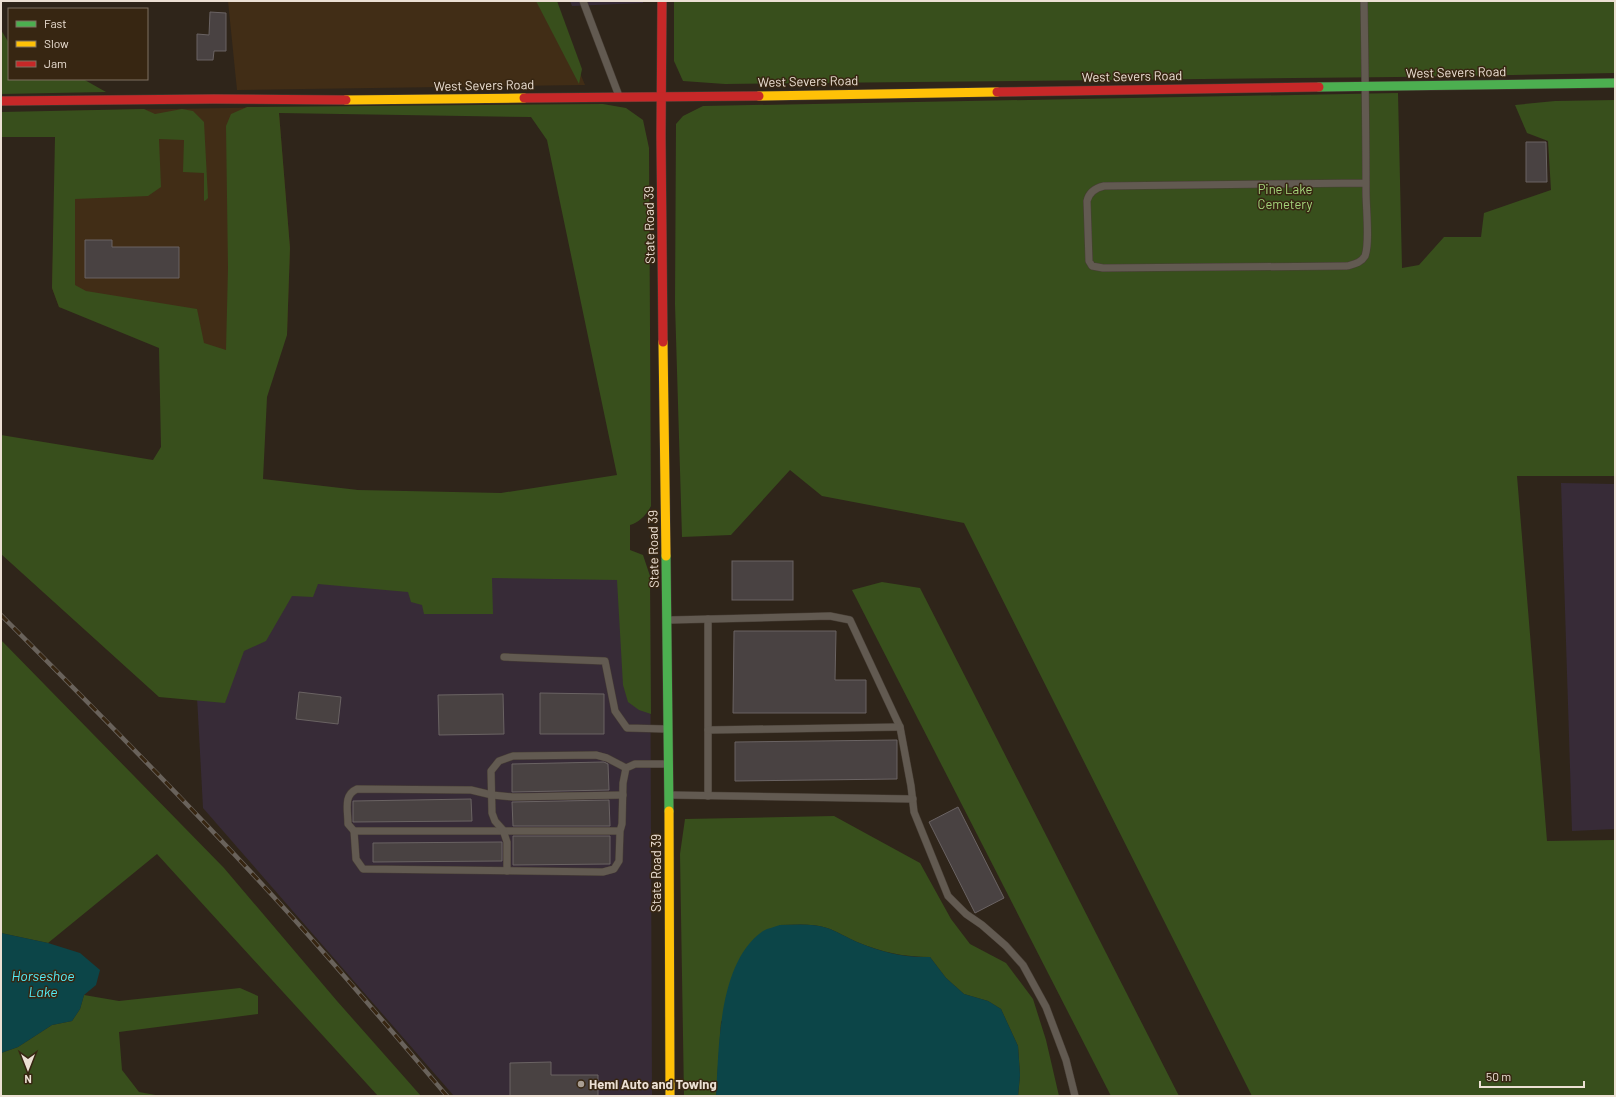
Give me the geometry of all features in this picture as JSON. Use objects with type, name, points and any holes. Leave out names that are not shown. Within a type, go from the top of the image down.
[{"type":"street","name":"State Road 39","points":[[662,1],[670,1096]]},
{"type":"street","name":"West Severs Road","points":[[1,101],[619,96],[662,97],[1615,83]]},
{"type":"lane","points":[[583,1],[619,96]]},
{"type":"lane","points":[[1364,1],[1367,242],[1365,256],[1357,264],[1347,266],[1103,268],[1092,266],[1089,262],[1088,196],[1097,188],[1104,186],[1366,183]]},
{"type":"lane","points":[[667,620],[830,616],[850,620],[900,727],[906,754],[914,812],[948,896],[966,914],[982,925],[1006,946],[1024,965],[1046,1007],[1066,1060],[1075,1096]]},
{"type":"lane","points":[[708,619],[708,796]]},
{"type":"lane","points":[[504,657],[605,661],[615,711],[627,728],[668,729]]},
{"type":"lane","points":[[708,730],[900,727]]},
{"type":"lane","points":[[507,871],[507,842],[503,830],[495,821],[492,814],[491,771],[499,761],[513,756],[596,755],[607,758],[626,768]]},
{"type":"lane","points":[[626,768],[635,764],[668,764]]},
{"type":"lane","points":[[623,794],[513,797],[492,795],[471,790],[357,789],[351,792],[348,797],[348,824],[354,831],[356,859],[364,869],[603,872],[614,869],[620,861],[620,831],[622,824],[626,768]]},
{"type":"lane","points":[[669,796],[913,799]]},
{"type":"lane","points":[[354,831],[620,831]]},
{"type":"shaded area","points":[[228,1],[550,1],[585,85],[237,90]]},
{"type":"shaded area","points":[[570,1],[643,1],[643,3],[572,6]]},
{"type":"shaded area","points":[[280,107],[279,113],[290,248],[287,335],[250,363],[59,307],[52,288],[57,111]]},
{"type":"shaded area","points":[[1561,483],[1615,484],[1615,829],[1572,831]]},
{"type":"shaded area","points":[[190,567],[650,576],[652,1096],[454,1096],[203,808]]},
{"type":"green space","points":[[536,1],[557,1],[582,69],[579,84]]},
{"type":"green space","points":[[674,1],[1615,1],[1615,73],[1398,77],[725,84],[683,81],[674,61]]},
{"type":"green space","points":[[1,30],[8,41],[8,80],[85,80],[106,92],[1,94]]},
{"type":"green space","name":"Pine Lake Cemetery","points":[[1398,93],[1402,268],[1419,265],[1444,237],[1481,237],[1484,213],[1551,190],[1548,141],[1527,133],[1515,105],[1555,101],[1615,100],[1615,476],[1517,476],[1547,841],[1615,840],[1615,1096],[1252,1096],[964,523],[822,496],[790,470],[731,535],[682,537],[675,304],[676,124],[683,116],[703,106]]},
{"type":"green space","points":[[603,104],[626,108],[643,120],[649,148],[651,506],[642,518],[630,525],[630,550],[643,555],[650,576],[651,714],[639,710],[628,702],[623,685],[617,580],[492,578],[493,614],[424,614],[422,605],[411,602],[408,592],[318,584],[313,597],[292,596],[266,641],[244,651],[225,703],[159,697],[1,554],[1,435],[153,460],[161,447],[159,348],[59,307],[52,288],[55,137],[1,137],[1,112],[144,109],[155,114],[182,109],[193,111],[204,122],[208,198],[206,200],[204,201],[204,173],[183,172],[184,140],[159,139],[161,187],[148,196],[75,199],[75,285],[86,291],[197,309],[204,343],[226,350],[228,268],[226,126],[231,114],[247,107]],"holes":[[[279,113],[531,117],[547,140],[617,475],[501,493],[358,490],[263,479],[267,397],[287,335],[290,248]]]},
{"type":"green space","points":[[882,582],[920,588],[1179,1096],[1111,1096],[852,590]]},
{"type":"green space","points":[[1,640],[224,868],[337,1001],[421,1096],[378,1096],[157,854],[48,943],[1,933]]},
{"type":"green space","points":[[834,816],[920,863],[951,919],[970,944],[1006,963],[1033,999],[1046,1040],[1059,1096],[1018,1096],[1020,1075],[1018,1046],[1001,1009],[988,1001],[964,994],[946,978],[930,957],[902,955],[875,949],[827,928],[816,925],[780,925],[721,1022],[716,1096],[684,1096],[680,854],[685,819]]},
{"type":"green space","points":[[240,988],[258,996],[258,1014],[119,1032],[122,1070],[139,1092],[161,1096],[1,1096],[1,1053],[18,1047],[52,1025],[72,1021],[80,1009],[84,995],[119,1001]]},
{"type":"water","points":[[780,925],[821,926],[875,949],[902,955],[930,957],[946,978],[964,994],[988,1001],[1001,1009],[1018,1046],[1020,1075],[1018,1096],[716,1096],[720,1030],[729,984],[737,963],[748,945],[763,931]]},
{"type":"water","name":"Horseshoe Lake","points":[[1,933],[48,943],[80,953],[100,970],[96,985],[84,995],[80,1009],[72,1021],[52,1025],[18,1047],[1,1053]]},
{"type":"building","points":[[210,12],[226,13],[226,51],[214,51],[213,60],[197,60],[197,34],[209,35]]},
{"type":"building","points":[[1526,142],[1546,142],[1547,182],[1526,182]]},
{"type":"building","points":[[85,240],[112,240],[112,247],[179,247],[179,278],[85,278]]},
{"type":"building","points":[[732,561],[793,561],[793,600],[732,600]]},
{"type":"building","points":[[734,631],[836,631],[835,680],[866,680],[866,713],[733,713]]},
{"type":"building","points":[[299,692],[341,697],[338,724],[296,719]]},
{"type":"building","points":[[540,693],[604,694],[604,734],[540,734]]},
{"type":"building","points":[[503,694],[504,734],[439,735],[438,695]]},
{"type":"building","points":[[897,740],[897,779],[735,781],[735,742]]},
{"type":"building","points":[[604,762],[608,764],[609,790],[512,792],[512,764]]},
{"type":"building","points":[[471,799],[472,821],[353,822],[353,801]]},
{"type":"building","points":[[609,800],[610,826],[513,826],[512,802]]},
{"type":"building","points":[[958,807],[1004,898],[975,913],[929,822]]},
{"type":"building","points":[[513,836],[610,836],[610,864],[513,865]]},
{"type":"building","points":[[502,842],[502,861],[373,862],[373,843]]},
{"type":"building","points":[[551,1062],[551,1075],[598,1075],[598,1096],[510,1096],[510,1063]]},
{"type":"railway","points":[[1,615],[70,684],[239,859],[338,969],[447,1096]]},
{"type":"traffic: fast","points":[[1319,87],[1615,83]]},
{"type":"traffic: fast","points":[[666,556],[669,811]]},
{"type":"traffic: slow","points":[[759,96],[997,92]]},
{"type":"traffic: slow","points":[[346,100],[524,98]]},
{"type":"traffic: slow","points":[[663,342],[666,556]]},
{"type":"traffic: slow","points":[[669,811],[670,1096]]},
{"type":"traffic: jam","points":[[662,1],[661,136],[663,342]]},
{"type":"traffic: jam","points":[[997,92],[1319,87]]},
{"type":"traffic: jam","points":[[524,98],[759,96]]},
{"type":"traffic: jam","points":[[1,101],[214,99],[346,100]]},
{"type":"place","name":"Hemi Auto and Towing","points":[[581,1084]]}]
